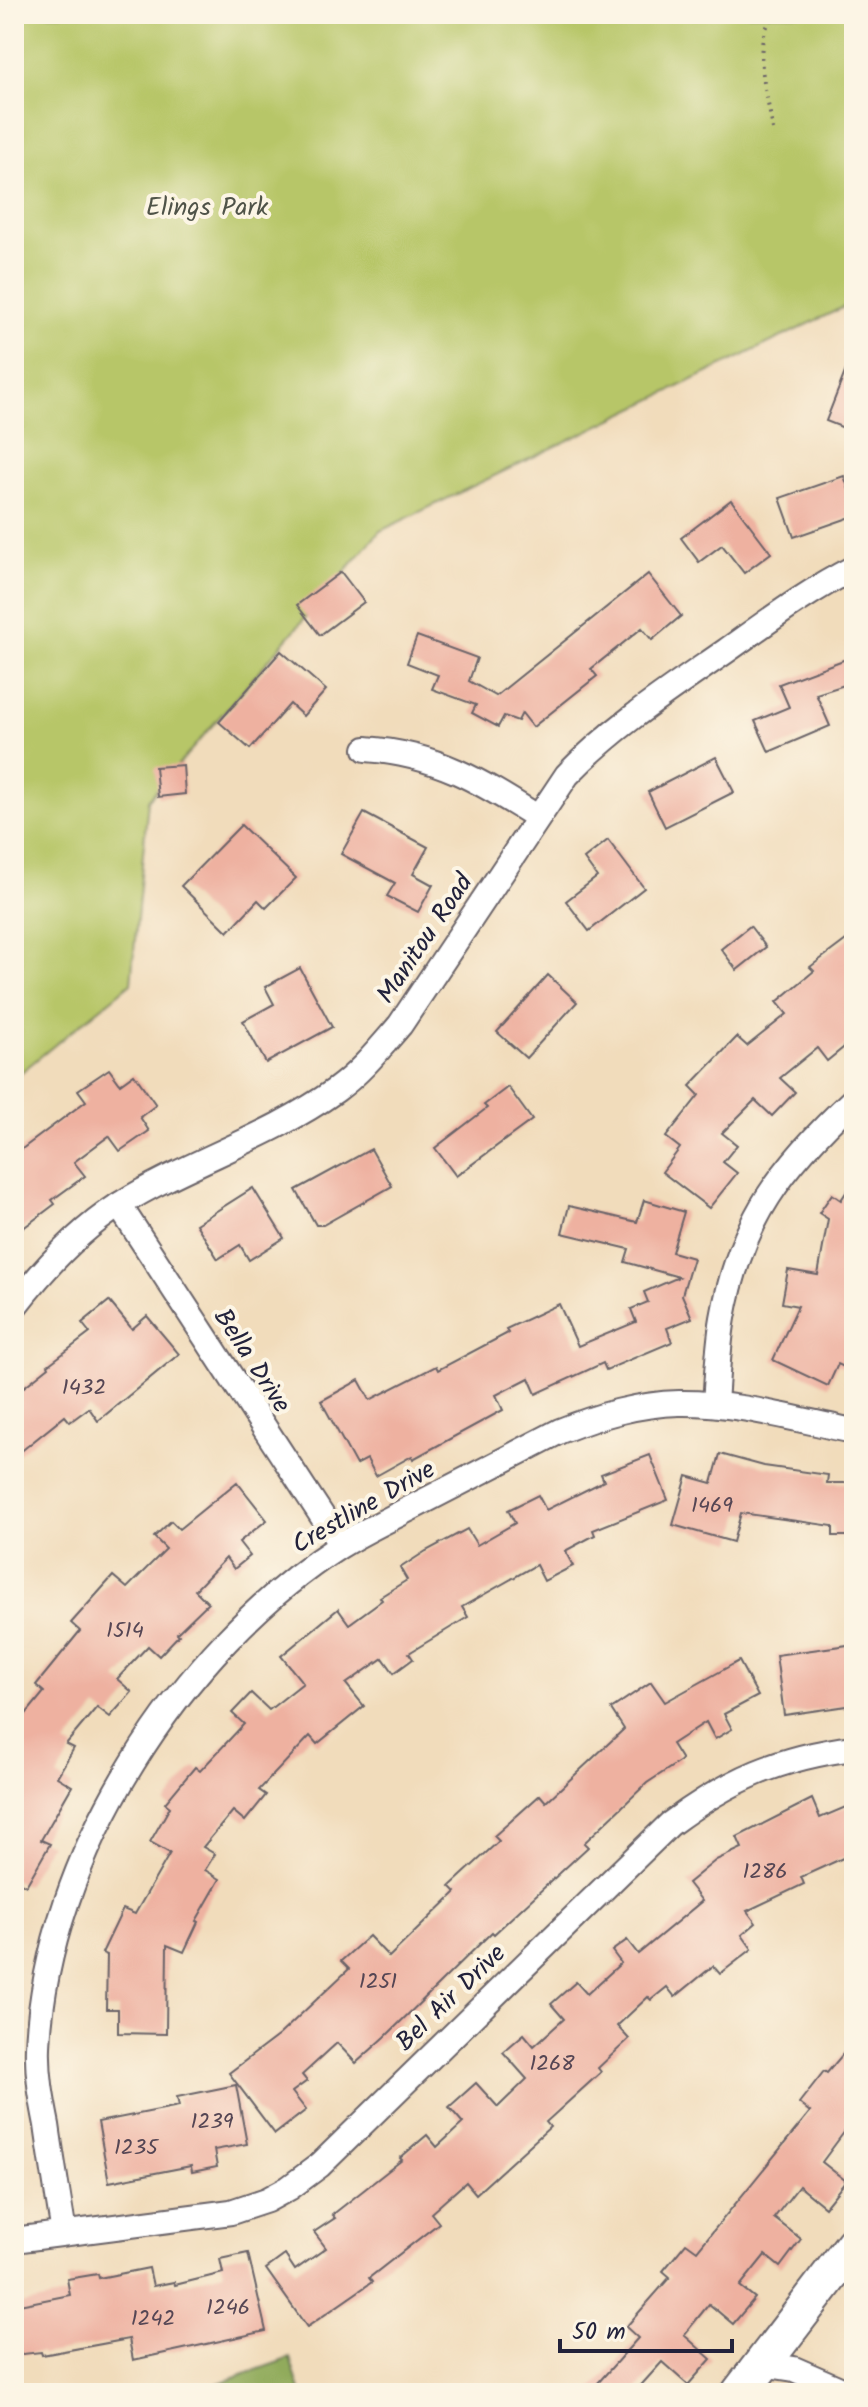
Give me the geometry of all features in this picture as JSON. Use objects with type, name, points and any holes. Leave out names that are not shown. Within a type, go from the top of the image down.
[{"type":"street","name":"Manitou Road","points":[[14,1307],[69,1243],[119,1205],[302,1113],[338,1088],[371,1059],[400,1025],[567,775],[596,745],[656,699],[810,592],[854,568]]},
{"type":"street","points":[[366,749],[392,751],[454,768],[490,786],[537,817]]},
{"type":"street","points":[[715,1404],[722,1320],[732,1276],[747,1233],[788,1165],[854,1099]]},
{"type":"street","name":"Bella Drive","points":[[119,1205],[341,1545]]},
{"type":"street","name":"Crestline Drive","points":[[64,2233],[43,2104],[38,2050],[44,1994],[60,1924],[105,1812],[134,1760],[205,1663],[247,1620],[293,1580],[341,1545],[560,1431],[595,1417],[641,1407],[678,1403],[715,1404],[854,1431]]},
{"type":"street","name":"Bel Air Drive","points":[[14,2240],[231,2212],[267,2200],[289,2188],[320,2165],[670,1824],[707,1797],[746,1775],[821,1752],[854,1748]]},
{"type":"street","points":[[740,2393],[854,2244]]},
{"type":"street","points":[[762,2364],[794,2369],[849,2393]]},
{"type":"path","points":[[773,130],[759,45],[769,21],[776,14]]},
{"type":"green space","name":"Elings Park","points":[[14,14],[854,14],[854,302],[380,531],[148,800],[131,983],[14,1078]]},
{"type":"green space","points":[[290,2358],[301,2393],[191,2393]]},
{"type":"building","points":[[854,353],[854,432],[826,421]]},
{"type":"building","points":[[844,476],[854,504],[854,516],[794,537],[780,498]]},
{"type":"building","points":[[731,500],[771,553],[744,573],[722,545],[699,562],[681,538]]},
{"type":"building","points":[[341,572],[364,602],[320,635],[297,605]]},
{"type":"building","points":[[648,574],[681,616],[652,640],[642,628],[591,669],[597,676],[533,727],[522,713],[518,721],[504,716],[498,727],[472,713],[476,705],[432,689],[438,675],[407,663],[417,636],[477,658],[469,681],[496,696]]},
{"type":"building","points":[[281,651],[326,690],[303,716],[290,704],[250,749],[219,722]]},
{"type":"building","points":[[854,656],[854,682],[816,694],[830,726],[769,752],[755,721],[789,707],[779,684]]},
{"type":"building","points":[[716,757],[734,792],[665,827],[648,792]]},
{"type":"building","points":[[183,765],[185,794],[158,797],[155,767]]},
{"type":"building","points":[[364,813],[428,847],[413,874],[433,885],[418,912],[387,896],[395,883],[341,854]]},
{"type":"building","points":[[241,825],[296,878],[266,908],[258,900],[228,932],[181,886]]},
{"type":"building","points":[[608,840],[644,888],[589,931],[566,901],[597,877],[584,859]]},
{"type":"building","points":[[750,926],[766,947],[737,970],[721,949]]},
{"type":"building","points":[[854,934],[854,1039],[827,1061],[817,1048],[780,1078],[795,1092],[772,1116],[755,1100],[722,1133],[737,1145],[723,1162],[737,1173],[709,1208],[662,1172],[680,1148],[666,1137],[699,1095],[690,1086],[737,1037],[747,1046],[787,1014],[777,1002],[814,971],[810,967]]},
{"type":"building","points":[[300,968],[332,1027],[266,1063],[243,1021],[274,1004],[265,987]]},
{"type":"building","points":[[548,975],[577,1002],[526,1058],[497,1032]]},
{"type":"building","points":[[109,1069],[120,1084],[134,1074],[156,1105],[140,1117],[149,1131],[120,1151],[109,1136],[74,1162],[85,1176],[52,1200],[55,1204],[14,1235],[14,1155],[86,1101],[78,1090]]},
{"type":"building","points":[[508,1087],[532,1120],[456,1176],[435,1148],[487,1108],[484,1105]]},
{"type":"building","points":[[371,1149],[392,1186],[323,1225],[316,1225],[296,1190]]},
{"type":"building","points":[[854,1180],[854,1351],[846,1368],[838,1364],[828,1386],[773,1360],[798,1306],[782,1303],[788,1270],[818,1275],[828,1219],[819,1213],[832,1194],[841,1200]]},
{"type":"building","points":[[253,1188],[284,1238],[249,1260],[240,1245],[218,1259],[196,1224]]},
{"type":"building","points":[[644,1200],[684,1212],[672,1252],[693,1258],[682,1295],[692,1318],[667,1328],[672,1342],[606,1370],[603,1363],[536,1394],[529,1378],[496,1395],[503,1410],[413,1459],[412,1456],[376,1476],[367,1459],[356,1465],[321,1401],[359,1380],[370,1400],[436,1366],[438,1370],[508,1333],[506,1329],[559,1304],[578,1346],[636,1322],[631,1309],[648,1302],[644,1292],[679,1277],[625,1262],[629,1249],[562,1233],[569,1206],[637,1222]]},
{"type":"building","points":[[109,1301],[132,1329],[147,1316],[179,1354],[98,1421],[89,1408],[70,1422],[65,1416],[14,1457],[14,1395],[90,1333],[82,1323]]},
{"type":"building","points":[[720,1454],[764,1466],[828,1475],[827,1483],[854,1483],[854,1536],[833,1536],[833,1526],[741,1513],[733,1542],[673,1525],[687,1476],[712,1483]]},
{"type":"building","points":[[650,1455],[668,1500],[593,1530],[595,1535],[565,1551],[573,1566],[544,1581],[536,1565],[462,1607],[468,1617],[409,1653],[413,1659],[394,1673],[383,1658],[346,1684],[364,1706],[317,1744],[310,1736],[259,1790],[266,1795],[245,1821],[233,1811],[203,1847],[215,1854],[205,1870],[220,1879],[196,1921],[184,1952],[167,1945],[166,2034],[118,2033],[118,2009],[106,2009],[107,1955],[102,1953],[123,1909],[135,1914],[170,1853],[150,1842],[170,1807],[165,1803],[195,1767],[200,1771],[244,1724],[232,1713],[251,1693],[269,1710],[303,1683],[281,1656],[338,1609],[349,1624],[382,1600],[380,1597],[407,1580],[400,1568],[426,1551],[467,1529],[477,1545],[515,1523],[508,1510],[538,1495],[546,1510],[604,1481],[601,1474]]},
{"type":"building","points":[[237,1482],[267,1520],[239,1542],[250,1556],[234,1569],[226,1558],[195,1590],[208,1603],[159,1656],[148,1646],[117,1679],[132,1692],[110,1717],[97,1707],[66,1744],[74,1748],[57,1777],[72,1786],[41,1840],[50,1844],[26,1886],[14,1879],[14,1714],[22,1719],[44,1692],[36,1685],[80,1631],[71,1623],[113,1576],[127,1588],[166,1549],[154,1537],[171,1521],[179,1529]]},
{"type":"building","points":[[848,1645],[854,1705],[784,1715],[776,1655]]},
{"type":"building","points":[[739,1661],[758,1696],[724,1714],[732,1729],[715,1739],[706,1722],[672,1744],[682,1760],[647,1783],[584,1843],[588,1847],[494,1934],[492,1932],[356,2063],[337,2043],[302,2075],[307,2081],[292,2092],[306,2110],[275,2134],[229,2073],[279,2035],[349,1969],[341,1961],[369,1936],[389,1957],[456,1892],[450,1886],[499,1841],[494,1836],[540,1795],[546,1802],[624,1729],[611,1709],[651,1682],[665,1702]]},
{"type":"building","points":[[812,1799],[820,1818],[848,1806],[854,1820],[854,1853],[801,1877],[804,1884],[747,1911],[756,1923],[742,1935],[752,1949],[720,1974],[713,1966],[675,1997],[667,1987],[651,2000],[648,1997],[617,2026],[629,2039],[598,2068],[601,2072],[546,2122],[550,2127],[476,2194],[466,2182],[431,2213],[439,2223],[369,2278],[372,2282],[307,2327],[266,2269],[285,2255],[295,2270],[326,2248],[314,2232],[335,2218],[332,2215],[402,2160],[400,2158],[427,2135],[437,2147],[463,2123],[449,2107],[476,2083],[498,2107],[527,2079],[503,2052],[524,2034],[534,2046],[564,2019],[551,2004],[576,1982],[587,1994],[621,1963],[612,1951],[627,1940],[638,1954],[702,1901],[688,1883],[716,1860],[742,1848],[737,1837]]},
{"type":"building","points":[[854,2041],[854,2137],[845,2131],[822,2162],[846,2181],[825,2207],[799,2186],[774,2218],[801,2239],[780,2267],[765,2255],[740,2286],[755,2298],[733,2324],[709,2304],[684,2335],[711,2359],[688,2385],[662,2362],[634,2393],[589,2393],[638,2338],[626,2327],[670,2277],[663,2271],[686,2243],[697,2251],[810,2112],[799,2103],[824,2071],[827,2073]]},
{"type":"building","points":[[236,2085],[247,2144],[214,2150],[217,2167],[192,2172],[191,2166],[109,2182],[98,2122],[179,2106],[177,2097]]},
{"type":"building","points":[[248,2253],[266,2331],[133,2360],[129,2339],[42,2355],[41,2352],[14,2355],[14,2306],[70,2295],[67,2279],[98,2274],[99,2278],[149,2268],[153,2286],[174,2282],[175,2285],[223,2273],[220,2259]]}]
